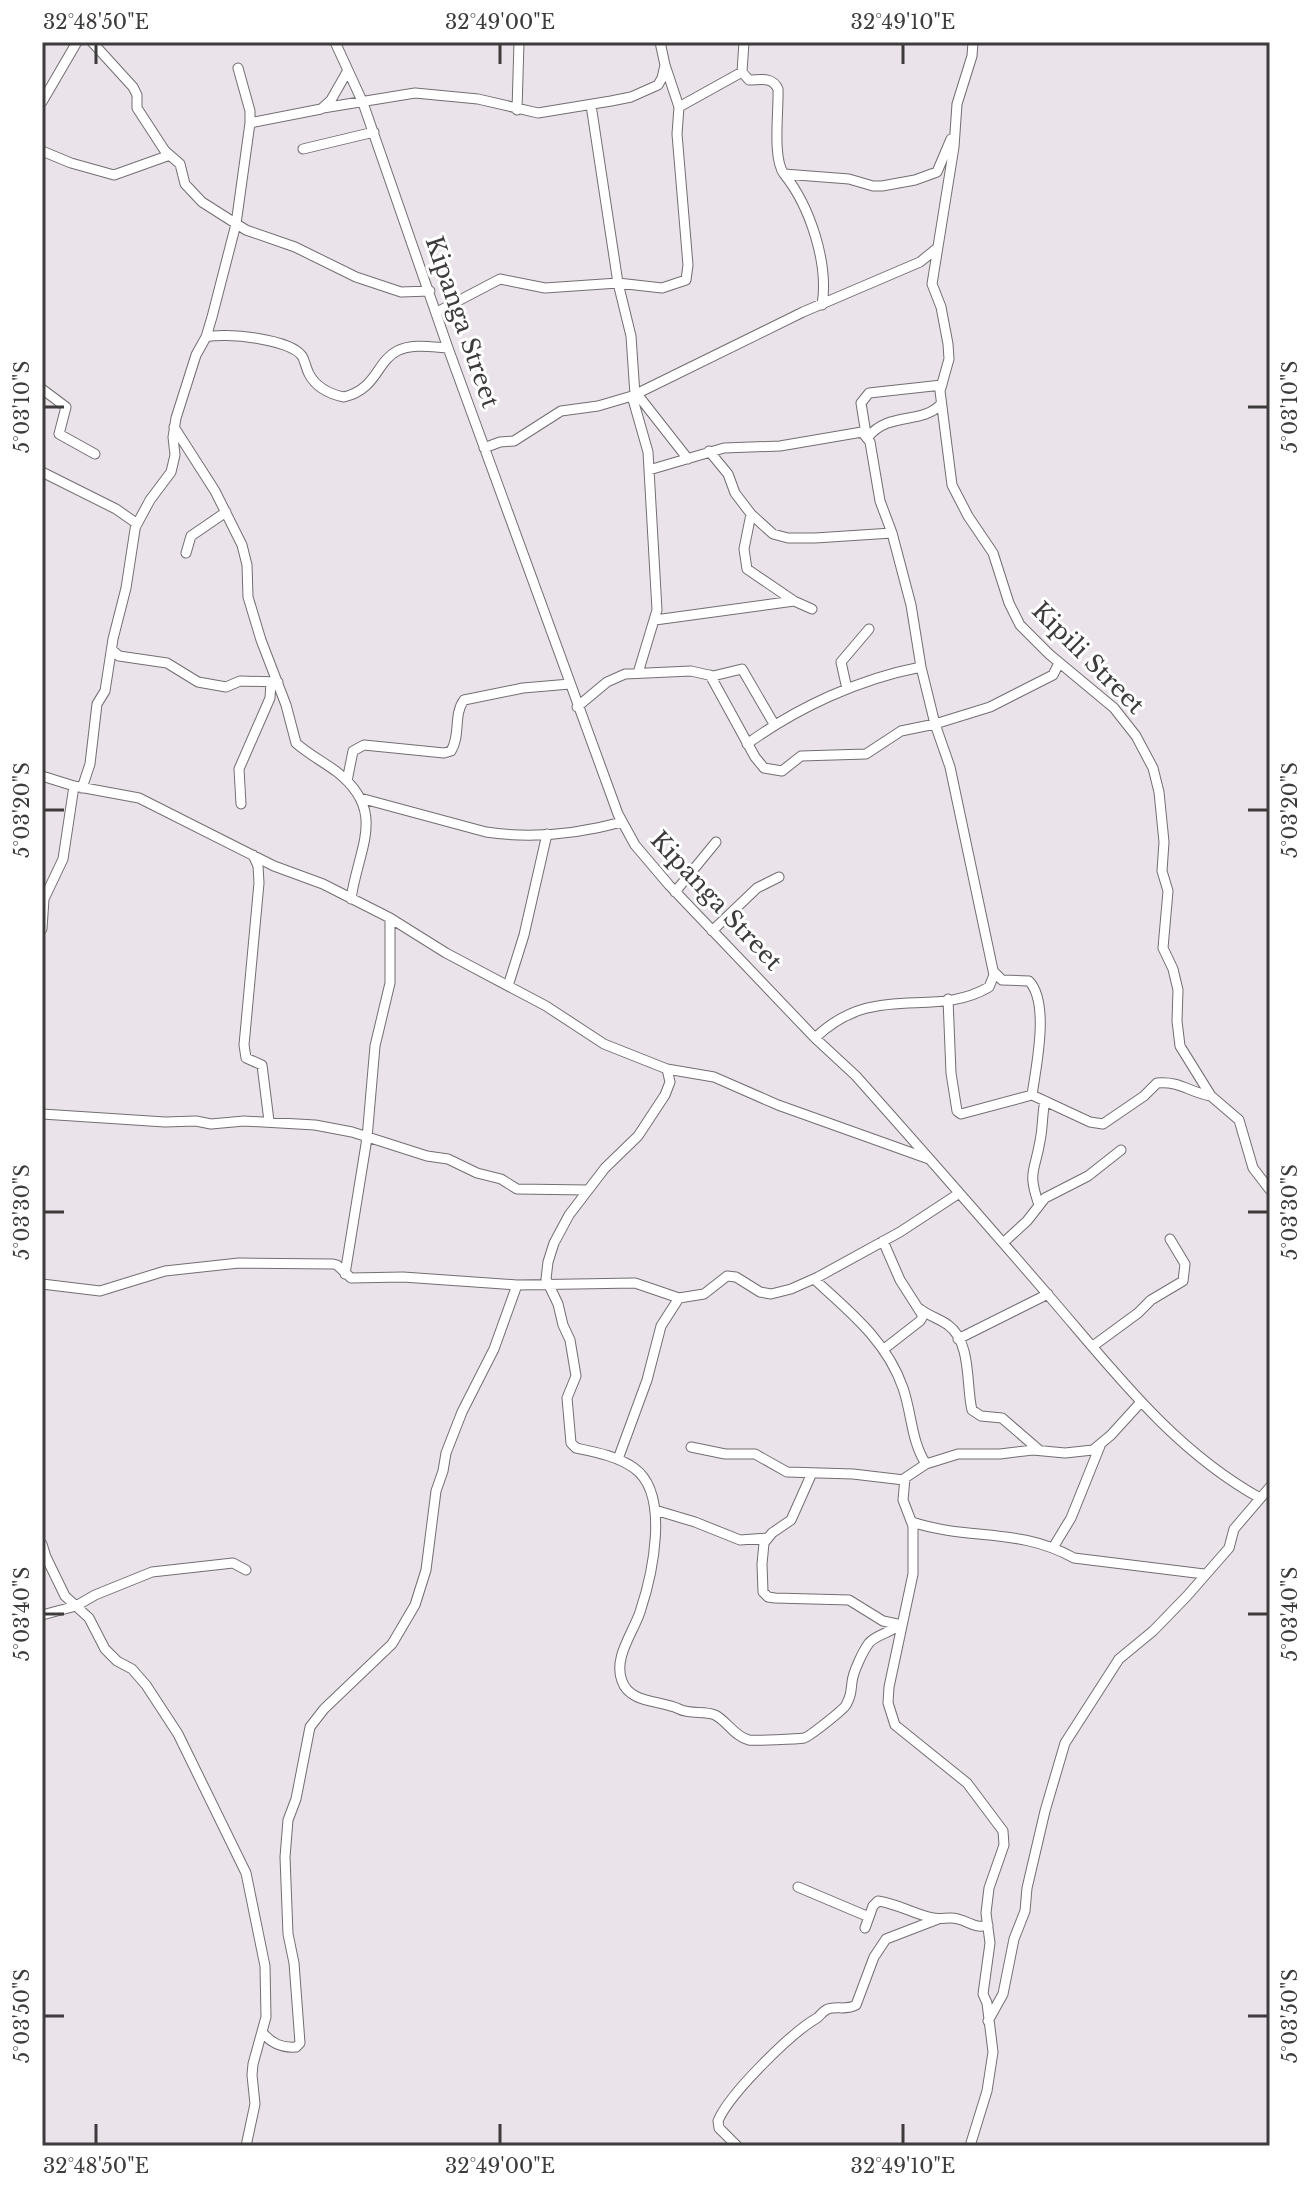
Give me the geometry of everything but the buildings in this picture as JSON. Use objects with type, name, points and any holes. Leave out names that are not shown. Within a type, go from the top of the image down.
[{"type":"street","points":[[42,102],[77,42]]},
{"type":"street","points":[[92,42],[133,87],[137,95],[137,108],[170,155],[180,164],[185,184],[202,202],[236,224],[295,247],[356,277],[387,289],[413,293],[430,291]]},
{"type":"street","name":"Kipanga Street","points":[[335,42],[374,132],[577,707],[622,822],[635,845],[712,931],[856,1076],[1141,1402],[1203,1461],[1260,1498]]},
{"type":"street","points":[[517,110],[519,42]]},
{"type":"street","points":[[437,312],[500,279],[545,288],[618,283],[662,288],[686,280],[688,265],[677,134],[679,107],[660,42]]},
{"type":"street","points":[[744,42],[742,72],[749,80],[763,79],[772,82],[778,89],[775,124],[778,162],[799,193],[813,233],[824,278],[822,305]]},
{"type":"street","name":"Kipili Street","points":[[973,42],[972,56],[957,104],[932,284],[941,307],[948,344],[949,359],[941,404],[951,478],[959,499],[993,553],[1009,603],[1020,625],[1059,663],[1120,714],[1136,736],[1155,773],[1163,825],[1163,873],[1168,891],[1163,950],[1173,969],[1178,990],[1177,1030],[1182,1051],[1211,1096],[1239,1120],[1253,1168],[1270,1190]]},
{"type":"street","points":[[250,123],[415,93],[478,99],[538,113],[631,97],[652,88],[662,78],[665,65]]},
{"type":"street","points":[[42,929],[44,899],[63,859],[78,787],[91,756],[96,710],[105,691],[136,526],[171,472],[175,455],[174,427],[196,355],[206,337],[236,224],[250,123],[250,111],[238,68]]},
{"type":"street","points":[[323,108],[347,72]]},
{"type":"street","points":[[679,107],[742,72]]},
{"type":"street","points":[[591,105],[618,283],[631,336],[635,395],[647,442],[657,610],[638,673]]},
{"type":"street","points":[[784,174],[849,179],[873,186],[915,180],[939,170],[955,130]]},
{"type":"street","points":[[303,149],[374,132]]},
{"type":"street","points":[[42,151],[114,175],[170,155]]},
{"type":"street","points":[[484,448],[514,441],[561,411],[598,406],[635,395],[803,312],[920,262],[938,247]]},
{"type":"street","points":[[206,337],[247,337],[288,347],[300,354],[317,384],[330,393],[344,397],[372,381],[397,351],[410,347],[448,348]]},
{"type":"street","points":[[815,1038],[825,1028],[862,1008],[948,999],[989,987],[994,972],[950,767],[935,724],[921,667],[911,605],[880,501],[861,403],[869,393],[942,385]]},
{"type":"street","points":[[42,389],[66,407],[59,434],[95,454]]},
{"type":"street","points":[[635,395],[688,459]]},
{"type":"street","points":[[867,436],[879,425],[932,412],[941,404]]},
{"type":"street","points":[[174,427],[226,512],[242,545],[247,565],[248,597],[297,745],[347,781],[364,803],[367,822],[351,899]]},
{"type":"street","points":[[649,470],[724,448],[780,446],[860,431],[867,436]]},
{"type":"street","points":[[709,451],[728,474],[735,493],[751,514],[768,531],[780,537],[892,533]]},
{"type":"street","points":[[42,472],[131,517],[136,526]]},
{"type":"street","points":[[186,553],[191,536],[226,512]]},
{"type":"street","points":[[751,514],[744,549],[747,569],[794,601],[812,609]]},
{"type":"street","points":[[655,620],[794,601]]},
{"type":"street","points":[[847,689],[841,662],[869,629]]},
{"type":"street","points":[[112,650],[119,656],[167,663],[202,683],[226,687],[240,681],[274,682]]},
{"type":"street","points":[[710,675],[747,744],[764,768],[782,771],[801,756],[866,754],[901,731],[935,724],[997,704],[1036,681],[1053,675],[1059,663]]},
{"type":"street","points":[[747,744],[774,724],[847,689],[894,672],[921,667]]},
{"type":"street","points":[[577,707],[615,676],[691,671],[710,675],[743,669],[774,724]]},
{"type":"street","points":[[241,804],[239,769],[274,682]]},
{"type":"street","points":[[347,781],[353,751],[364,745],[444,753],[451,751],[455,744],[458,710],[464,700],[523,688],[570,684]]},
{"type":"street","points":[[42,776],[78,787],[139,798],[253,855],[351,899],[546,1006],[604,1044],[667,1069],[714,1077],[788,1109],[930,1159]]},
{"type":"street","points":[[360,798],[505,835],[587,831],[622,822]]},
{"type":"street","points":[[508,986],[524,935],[547,834]]},
{"type":"street","points":[[675,892],[716,842]]},
{"type":"street","points":[[253,855],[258,866],[259,883],[244,1045],[246,1058],[262,1065],[269,1121]]},
{"type":"street","points":[[712,931],[757,888],[779,877]]},
{"type":"street","points":[[345,1274],[367,1138],[375,1046],[390,983],[390,918]]},
{"type":"street","points":[[994,972],[1002,980],[1029,981],[1035,987],[1040,1033],[1032,1095]]},
{"type":"street","points":[[948,999],[951,1073],[958,1112],[963,1114],[1032,1095],[1090,1122],[1103,1124],[1144,1096],[1157,1083],[1176,1082],[1196,1094],[1211,1096]]},
{"type":"street","points":[[667,1069],[670,1082],[665,1095],[638,1136],[605,1168],[569,1215],[554,1243],[546,1268],[548,1285],[558,1304],[572,1347],[576,1380],[567,1401],[571,1443],[576,1448],[618,1459],[635,1469],[650,1490],[655,1510],[650,1577],[639,1615],[626,1643],[620,1667],[622,1681],[633,1696],[670,1705],[685,1713],[715,1715],[749,1740],[807,1737],[839,1714],[848,1702],[852,1680],[867,1645],[902,1625]]},
{"type":"street","points":[[1039,1205],[1031,1171],[1040,1146],[1045,1101]]},
{"type":"street","points":[[42,1114],[211,1124],[269,1121],[315,1125],[448,1159],[477,1173],[501,1179],[516,1189],[588,1190]]},
{"type":"street","points":[[1003,1243],[1053,1193],[1088,1176],[1121,1150]]},
{"type":"street","points":[[42,1284],[103,1291],[165,1271],[239,1263],[333,1264],[351,1278],[403,1277],[517,1285],[635,1283],[679,1298],[704,1294],[727,1276],[736,1277],[766,1294],[791,1289],[814,1279],[900,1232],[958,1194]]},
{"type":"street","points":[[1093,1346],[1151,1300],[1183,1281],[1185,1264],[1170,1239]]},
{"type":"street","points":[[883,1241],[914,1305],[948,1325],[958,1339],[969,1367],[972,1410],[981,1416],[1002,1418],[1039,1450]]},
{"type":"street","points":[[814,1279],[871,1331],[884,1349],[902,1385],[917,1450],[926,1464]]},
{"type":"street","points":[[263,2033],[275,2044],[294,2047],[300,2043],[294,1963],[285,1903],[285,1857],[288,1820],[296,1799],[311,1725],[392,1644],[415,1605],[426,1570],[436,1491],[446,1453],[462,1412],[494,1349],[517,1285]]},
{"type":"street","points":[[958,1339],[1048,1294]]},
{"type":"street","points":[[618,1459],[647,1380],[661,1326],[679,1298]]},
{"type":"street","points":[[884,1349],[923,1318],[920,1309]]},
{"type":"street","points":[[1054,1546],[1071,1518],[1100,1446],[1141,1402]]},
{"type":"street","points":[[970,2146],[991,2068],[993,2043],[983,1994],[990,1943],[986,1913],[989,1888],[1004,1845],[1003,1831],[967,1783],[891,1719],[889,1687],[913,1574],[912,1522],[903,1500],[904,1480],[908,1474],[926,1464],[958,1454],[1039,1450],[1072,1453],[1100,1446]]},
{"type":"street","points":[[691,1447],[725,1454],[755,1454],[787,1472],[853,1474],[904,1480]]},
{"type":"street","points":[[655,1510],[740,1540],[767,1538],[791,1520],[812,1473]]},
{"type":"street","points":[[988,2021],[1003,1994],[1014,1939],[1025,1911],[1027,1888],[1045,1811],[1065,1743],[1119,1659],[1153,1631],[1229,1548],[1234,1529],[1270,1487]]},
{"type":"street","points":[[912,1522],[944,1531],[1015,1536],[1054,1546],[1074,1558],[1204,1574]]},
{"type":"street","points":[[767,1538],[763,1551],[762,1586],[768,1597],[849,1600],[883,1621],[902,1625]]},
{"type":"street","points":[[42,1544],[61,1588],[89,1618],[105,1649],[117,1661],[132,1669],[146,1685],[178,1734],[246,1873],[265,1966],[266,2017],[253,2064],[255,2104],[246,2146]]},
{"type":"street","points":[[42,1615],[76,1606],[152,1572],[233,1563],[246,1570]]},
{"type":"street","points":[[798,1887],[869,1917]]},
{"type":"street","points":[[865,1928],[878,1901],[897,1904],[920,1915],[938,1919],[957,1918],[974,1927],[988,1925]]},
{"type":"street","points":[[737,2146],[719,2128],[718,2121],[735,2093],[808,2022],[827,2009],[845,2009],[856,2005],[874,1957],[886,1939],[938,1919]]}]
